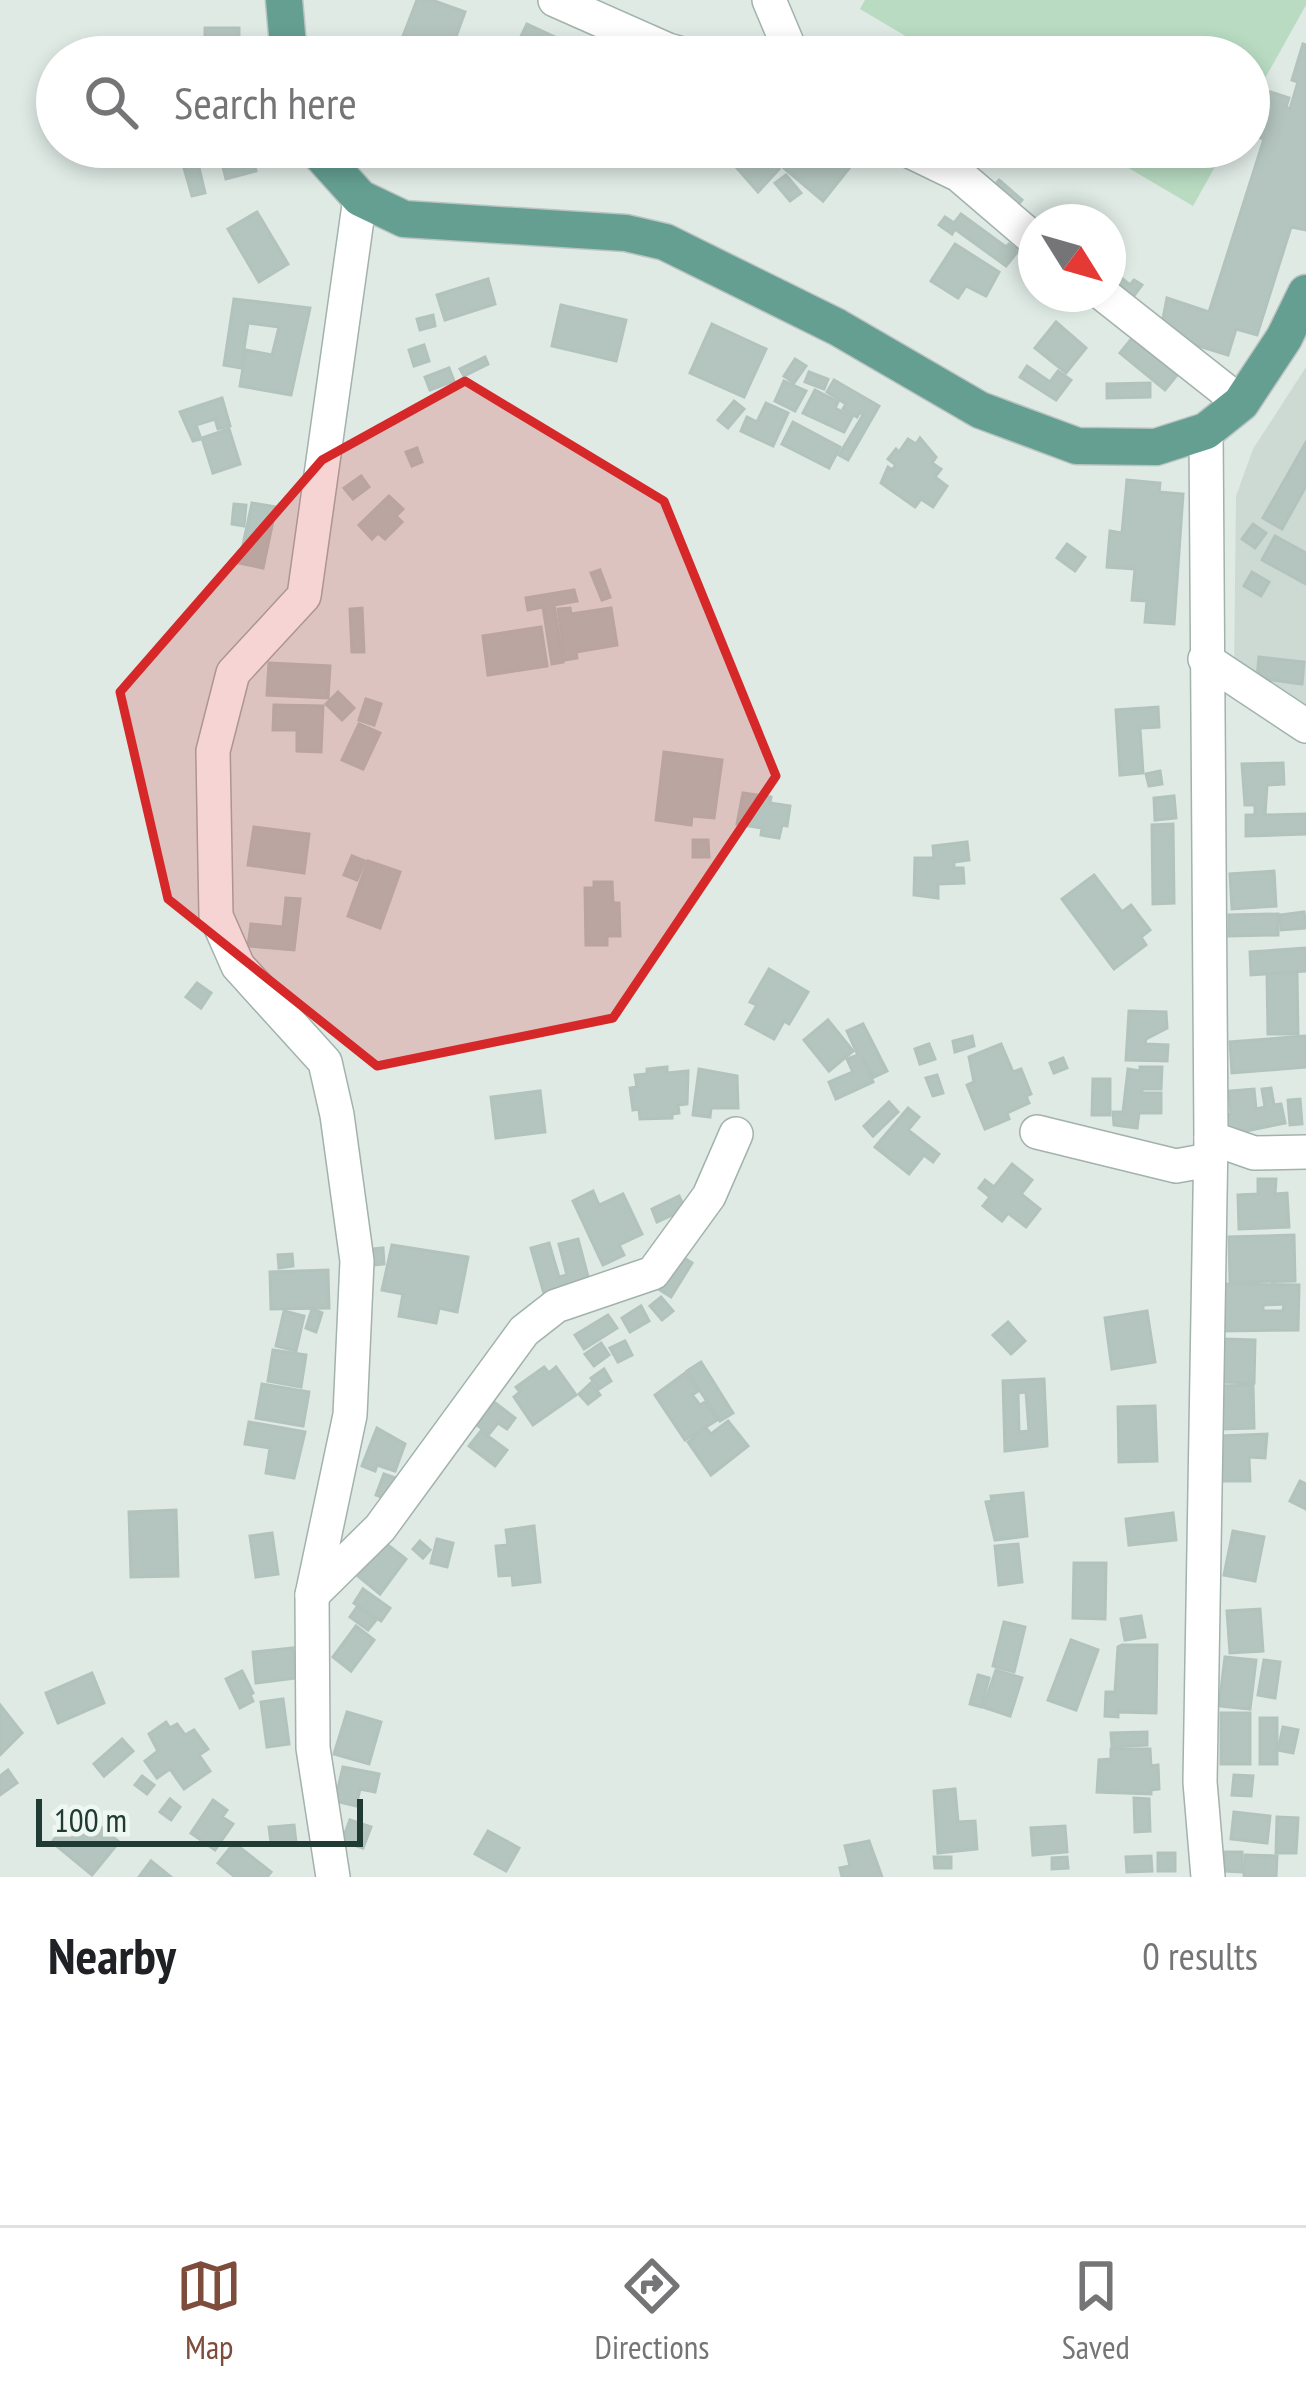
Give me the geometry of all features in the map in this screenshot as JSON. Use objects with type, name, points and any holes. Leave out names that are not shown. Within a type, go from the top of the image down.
[{"type":"main road","points":[[284,0],[287,36]]},
{"type":"main road","points":[[333,168],[360,198],[404,220],[626,233],[665,242],[837,327],[980,410],[1077,446],[1156,447],[1206,431],[1241,403],[1284,338],[1306,293]]},
{"type":"street","points":[[555,0],[636,36]]},
{"type":"street","points":[[769,0],[784,36]]},
{"type":"street","points":[[944,168],[1018,226]]},
{"type":"street","points":[[333,1877],[313,1748],[312,1595],[350,1415],[357,1261],[325,1062],[238,967],[217,916],[213,751],[233,673],[304,596],[360,198]]},
{"type":"street","points":[[1126,312],[1241,403]]},
{"type":"street","points":[[1206,431],[1210,1149],[1200,1782],[1208,1877]]},
{"type":"street","points":[[1205,659],[1306,726]]},
{"type":"street","points":[[1037,1132],[1176,1166],[1210,1149],[1306,1152]]},
{"type":"street","points":[[312,1595],[380,1528],[524,1331],[556,1306],[652,1273],[709,1196],[736,1134]]},
{"type":"highlighted area","points":[[465,381],[664,501],[776,776],[613,1018],[377,1066],[168,899],[120,692],[322,460]]},
{"type":"shaded area","points":[[1306,367],[1306,722],[1234,671],[1236,496],[1253,449]]},
{"type":"green space","points":[[865,0],[1306,0],[1270,69],[1270,36],[906,36],[860,9]]},
{"type":"green space","points":[[1129,168],[1214,168],[1193,206]]},
{"type":"building","points":[[417,0],[432,0],[465,12],[456,36],[403,36]]},
{"type":"building","points":[[527,24],[553,36],[521,36]]},
{"type":"building","points":[[205,28],[239,28],[239,36],[205,36]]},
{"type":"building","points":[[1306,45],[1306,230],[1291,227],[1257,335],[1236,329],[1228,355],[1160,334],[1167,298],[1209,312],[1255,168],[1270,168],[1270,92],[1289,98],[1286,107],[1290,109],[1298,82],[1292,80]]},
{"type":"building","points":[[184,168],[199,168],[205,193],[192,196]]},
{"type":"building","points":[[223,168],[255,168],[256,171],[226,179]]},
{"type":"building","points":[[737,168],[779,169],[758,192]]},
{"type":"building","points":[[784,168],[849,168],[823,201]]},
{"type":"building","points":[[786,175],[801,193],[790,201],[775,183]]},
{"type":"building","points":[[999,180],[1022,200],[1016,207],[993,187]]},
{"type":"building","points":[[257,212],[288,264],[259,282],[228,229]]},
{"type":"building","points":[[961,214],[1018,251],[1006,266],[955,229],[952,234],[939,225],[945,217],[954,223]]},
{"type":"building","points":[[955,244],[999,272],[986,296],[966,286],[958,298],[931,281]]},
{"type":"building","points":[[488,279],[495,304],[445,320],[437,295]]},
{"type":"building","points":[[1134,280],[1142,285],[1127,305],[1126,282],[1130,285]]},
{"type":"building","points":[[234,299],[310,308],[291,395],[240,386],[246,350],[272,355],[279,327],[248,323],[241,368],[224,365]]},
{"type":"building","points":[[561,305],[626,320],[616,361],[552,346]]},
{"type":"building","points":[[433,315],[435,326],[420,330],[417,319]]},
{"type":"building","points":[[1056,322],[1086,348],[1066,373],[1035,348]]},
{"type":"building","points":[[712,324],[766,349],[744,397],[690,373]]},
{"type":"building","points":[[1132,338],[1177,375],[1165,390],[1120,353]]},
{"type":"building","points":[[424,345],[429,361],[414,366],[409,350]]},
{"type":"building","points":[[485,357],[488,364],[464,376],[460,369]]},
{"type":"building","points":[[795,359],[806,366],[794,383],[784,376]]},
{"type":"building","points":[[1027,366],[1050,382],[1058,371],[1071,380],[1056,400],[1020,377]]},
{"type":"building","points":[[449,368],[454,381],[430,390],[425,377]]},
{"type":"building","points":[[809,372],[828,379],[824,389],[805,382]]},
{"type":"building","points":[[834,380],[879,406],[848,460],[839,455],[863,415],[860,412],[857,417],[843,409],[846,404],[827,392]]},
{"type":"building","points":[[784,381],[806,391],[795,411],[775,401]]},
{"type":"building","points":[[1150,383],[1150,397],[1107,398],[1107,384]]},
{"type":"building","points":[[815,390],[838,402],[835,408],[852,417],[844,432],[803,413]]},
{"type":"building","points":[[222,398],[230,426],[218,429],[215,419],[196,425],[201,439],[193,441],[180,412]]},
{"type":"building","points":[[734,401],[744,409],[728,428],[718,420]]},
{"type":"building","points":[[766,403],[788,413],[773,446],[741,431],[747,417],[757,422]]},
{"type":"building","points":[[793,422],[840,447],[829,468],[782,444]]},
{"type":"building","points":[[229,429],[240,464],[213,473],[202,438]]},
{"type":"building","points":[[920,438],[936,457],[932,463],[941,469],[935,477],[947,486],[933,507],[921,499],[915,507],[881,483],[888,467],[892,470],[896,465],[888,459],[896,449],[899,452],[908,439],[916,444]]},
{"type":"building","points":[[1305,444],[1306,486],[1282,529],[1263,518]]},
{"type":"building","points":[[417,448],[422,462],[412,466],[406,452]]},
{"type":"building","points":[[361,476],[369,487],[353,499],[344,488]]},
{"type":"building","points":[[1127,480],[1160,483],[1159,492],[1183,494],[1174,624],[1145,622],[1147,601],[1132,600],[1135,569],[1107,567],[1110,531],[1122,533]]},
{"type":"building","points":[[389,496],[403,509],[396,516],[402,522],[385,539],[378,533],[372,539],[359,525]]},
{"type":"building","points":[[252,503],[276,507],[263,568],[239,563]]},
{"type":"building","points":[[234,504],[246,505],[244,526],[232,524]]},
{"type":"building","points":[[1253,524],[1266,533],[1255,548],[1242,539]]},
{"type":"building","points":[[1275,536],[1306,553],[1306,584],[1262,560]]},
{"type":"building","points":[[1067,544],[1085,557],[1075,571],[1057,558]]},
{"type":"building","points":[[600,570],[610,597],[602,600],[591,573]]},
{"type":"building","points":[[1252,572],[1269,582],[1261,596],[1244,586]]},
{"type":"building","points":[[574,590],[577,601],[554,605],[563,662],[552,664],[543,607],[528,610],[526,598]]},
{"type":"building","points":[[362,608],[364,652],[352,652],[350,609]]},
{"type":"building","points":[[570,608],[571,614],[611,608],[617,645],[576,652],[577,658],[565,660],[558,609]]},
{"type":"building","points":[[541,627],[547,666],[488,675],[483,636]]},
{"type":"building","points":[[1259,657],[1304,662],[1302,684],[1257,678]]},
{"type":"building","points":[[269,663],[330,666],[328,698],[267,695]]},
{"type":"building","points":[[338,692],[354,708],[342,720],[326,704]]},
{"type":"building","points":[[366,699],[381,704],[374,725],[359,720]]},
{"type":"building","points":[[274,705],[323,706],[321,752],[297,751],[297,730],[273,730]]},
{"type":"building","points":[[1158,707],[1159,727],[1140,728],[1143,773],[1120,775],[1116,710]]},
{"type":"building","points":[[359,724],[380,733],[363,769],[342,760]]},
{"type":"building","points":[[664,752],[722,760],[714,818],[692,816],[691,825],[656,820]]},
{"type":"building","points":[[1283,763],[1284,784],[1267,785],[1265,815],[1306,814],[1306,834],[1246,836],[1246,815],[1255,815],[1255,805],[1245,805],[1242,764]]},
{"type":"building","points":[[1160,771],[1162,784],[1149,786],[1146,774]]},
{"type":"building","points":[[743,793],[771,797],[770,803],[790,806],[787,826],[782,825],[779,838],[761,835],[762,828],[737,824]]},
{"type":"building","points":[[1174,796],[1176,818],[1155,820],[1154,798]]},
{"type":"building","points":[[1173,824],[1174,903],[1153,904],[1152,825]]},
{"type":"building","points":[[254,827],[309,834],[304,873],[248,865]]},
{"type":"building","points":[[693,840],[708,840],[709,857],[693,857]]},
{"type":"building","points":[[967,842],[969,860],[954,862],[954,868],[963,868],[964,883],[938,884],[938,898],[914,895],[915,858],[934,858],[933,846]]},
{"type":"building","points":[[352,856],[365,861],[357,880],[344,875]]},
{"type":"building","points":[[368,861],[400,872],[380,928],[348,916]]},
{"type":"building","points":[[1274,871],[1276,906],[1232,909],[1230,874]]},
{"type":"building","points":[[1094,875],[1122,912],[1131,905],[1150,930],[1141,937],[1146,945],[1114,969],[1062,899]]},
{"type":"building","points":[[594,882],[612,882],[613,903],[619,903],[620,936],[607,936],[607,945],[586,945],[585,888],[594,888]]},
{"type":"building","points":[[286,898],[300,899],[294,950],[248,946],[251,924],[283,927]]},
{"type":"building","points":[[1304,912],[1306,928],[1281,930],[1280,915]]},
{"type":"building","points":[[1278,914],[1278,935],[1229,936],[1229,915]]},
{"type":"building","points":[[1306,948],[1306,971],[1251,975],[1250,952]]},
{"type":"building","points":[[769,969],[808,992],[774,1039],[746,1024],[757,1005],[750,1002]]},
{"type":"building","points":[[1267,974],[1297,974],[1298,1034],[1268,1034]]},
{"type":"building","points":[[197,983],[211,993],[201,1008],[186,997]]},
{"type":"building","points":[[1129,1011],[1166,1012],[1167,1028],[1145,1044],[1168,1045],[1167,1061],[1126,1060]]},
{"type":"building","points":[[828,1020],[853,1051],[829,1071],[804,1040]]},
{"type":"building","points":[[863,1024],[887,1071],[874,1077],[862,1057],[873,1082],[836,1099],[829,1082],[853,1072],[847,1059],[858,1055],[847,1031]]},
{"type":"building","points":[[972,1036],[974,1046],[955,1052],[953,1041]]},
{"type":"building","points":[[1306,1036],[1306,1067],[1232,1073],[1230,1042]]},
{"type":"building","points":[[929,1044],[935,1059],[920,1064],[915,1049]]},
{"type":"building","points":[[1001,1044],[1013,1072],[1021,1069],[1031,1094],[1026,1096],[1029,1103],[1007,1113],[1009,1119],[985,1129],[967,1085],[974,1082],[969,1057]]},
{"type":"building","points":[[1063,1058],[1067,1068],[1054,1073],[1050,1063]]},
{"type":"building","points":[[667,1067],[667,1073],[688,1071],[687,1104],[678,1105],[679,1113],[672,1118],[640,1119],[639,1109],[633,1110],[630,1088],[637,1087],[635,1075]]},
{"type":"building","points":[[1140,1067],[1162,1067],[1161,1089],[1142,1089],[1142,1093],[1161,1093],[1161,1113],[1139,1113],[1137,1128],[1114,1125],[1113,1112],[1123,1112],[1128,1069],[1140,1071]]},
{"type":"building","points":[[699,1069],[737,1076],[738,1108],[711,1108],[710,1117],[693,1115]]},
{"type":"building","points":[[937,1075],[943,1093],[933,1096],[926,1078]]},
{"type":"building","points":[[1093,1079],[1110,1079],[1110,1115],[1092,1115]]},
{"type":"building","points":[[1271,1088],[1285,1123],[1226,1135],[1222,1116],[1231,1114],[1229,1091],[1254,1089],[1256,1109],[1265,1107],[1262,1089]]},
{"type":"building","points":[[540,1091],[545,1132],[496,1138],[491,1097]]},
{"type":"building","points":[[1300,1099],[1302,1124],[1290,1125],[1288,1100]]},
{"type":"building","points":[[889,1102],[898,1112],[873,1136],[864,1126]]},
{"type":"building","points":[[908,1108],[919,1117],[908,1130],[939,1154],[933,1162],[924,1155],[909,1174],[875,1147]]},
{"type":"building","points":[[1012,1164],[1032,1180],[1021,1194],[1040,1209],[1026,1227],[1008,1213],[1002,1221],[983,1206],[990,1197],[979,1188],[985,1180],[994,1187]]},
{"type":"building","points":[[1258,1179],[1276,1179],[1275,1194],[1287,1193],[1289,1227],[1239,1229],[1238,1195],[1258,1194]]},
{"type":"building","points":[[593,1191],[599,1205],[623,1194],[642,1234],[619,1245],[624,1255],[603,1265],[573,1201]]},
{"type":"building","points":[[679,1196],[685,1209],[657,1222],[652,1209]]},
{"type":"building","points":[[1294,1235],[1295,1281],[1230,1282],[1229,1237]]},
{"type":"building","points":[[578,1239],[591,1288],[547,1304],[531,1248],[549,1243],[559,1277],[567,1275],[559,1244]]},
{"type":"building","points":[[392,1245],[468,1257],[457,1312],[439,1308],[436,1323],[399,1316],[403,1294],[382,1290]]},
{"type":"building","points":[[383,1248],[384,1264],[373,1265],[372,1249]]},
{"type":"building","points":[[292,1254],[293,1266],[279,1268],[278,1255]]},
{"type":"building","points":[[678,1254],[692,1263],[671,1297],[657,1288]]},
{"type":"building","points":[[328,1270],[329,1308],[271,1309],[270,1272]]},
{"type":"building","points":[[1223,1284],[1299,1285],[1298,1330],[1221,1331]],"holes":[[[1284,1304],[1283,1311],[1263,1311],[1263,1305]]]},
{"type":"building","points":[[661,1297],[673,1311],[662,1320],[650,1306]]},
{"type":"building","points":[[641,1306],[649,1321],[630,1332],[622,1318]]},
{"type":"building","points":[[312,1309],[322,1313],[316,1332],[306,1328]]},
{"type":"building","points":[[284,1311],[304,1316],[296,1351],[276,1346]]},
{"type":"building","points":[[1147,1311],[1155,1362],[1112,1369],[1105,1318]]},
{"type":"building","points":[[608,1315],[617,1328],[584,1349],[575,1335]]},
{"type":"building","points":[[1008,1322],[1025,1341],[1011,1354],[993,1335]]},
{"type":"building","points":[[1223,1339],[1255,1340],[1254,1383],[1221,1382]]},
{"type":"building","points":[[625,1341],[632,1355],[618,1362],[610,1348]]},
{"type":"building","points":[[601,1343],[609,1355],[594,1366],[585,1354]]},
{"type":"building","points":[[273,1350],[306,1355],[301,1387],[268,1381]]},
{"type":"building","points":[[701,1362],[733,1413],[720,1421],[687,1371]]},
{"type":"building","points":[[544,1367],[549,1373],[556,1367],[576,1395],[533,1425],[514,1397],[520,1392],[516,1387]]},
{"type":"building","points":[[604,1369],[611,1381],[599,1389],[591,1378]]},
{"type":"building","points":[[685,1373],[698,1391],[692,1395],[700,1405],[705,1402],[717,1420],[685,1440],[655,1395]]},
{"type":"building","points":[[1044,1379],[1047,1446],[1005,1451],[1003,1381]],"holes":[[[1026,1392],[1029,1431],[1019,1432],[1018,1393]]]},
{"type":"building","points":[[591,1383],[600,1395],[588,1404],[579,1394]]},
{"type":"building","points":[[262,1384],[309,1392],[303,1426],[256,1418]]},
{"type":"building","points":[[1253,1385],[1254,1428],[1222,1429],[1221,1386]]},
{"type":"building","points":[[494,1402],[515,1418],[507,1429],[498,1423],[489,1434],[477,1425]]},
{"type":"building","points":[[1155,1406],[1157,1461],[1119,1462],[1118,1407]]},
{"type":"building","points":[[728,1421],[748,1446],[711,1475],[688,1442],[706,1428],[711,1434]]},
{"type":"building","points":[[249,1422],[305,1432],[294,1478],[266,1473],[270,1448],[245,1444]]},
{"type":"building","points":[[377,1428],[405,1444],[395,1471],[362,1466]]},
{"type":"building","points":[[481,1431],[507,1450],[495,1466],[469,1446]]},
{"type":"building","points":[[1267,1434],[1265,1458],[1249,1457],[1250,1481],[1221,1481],[1220,1436]]},
{"type":"building","points":[[384,1474],[401,1480],[393,1501],[376,1495]]},
{"type":"building","points":[[1300,1481],[1306,1484],[1306,1509],[1290,1501]]},
{"type":"building","points":[[1023,1493],[1027,1536],[995,1540],[986,1502],[992,1501],[991,1496]]},
{"type":"building","points":[[176,1510],[178,1576],[131,1577],[129,1512]]},
{"type":"building","points":[[1173,1513],[1176,1540],[1129,1545],[1126,1519]]},
{"type":"building","points":[[534,1526],[540,1582],[513,1585],[512,1575],[499,1576],[496,1546],[508,1545],[506,1530]]},
{"type":"building","points":[[1233,1531],[1264,1537],[1255,1581],[1224,1575]]},
{"type":"building","points":[[272,1533],[278,1574],[256,1577],[250,1536]]},
{"type":"building","points":[[437,1539],[453,1543],[447,1567],[431,1563]]},
{"type":"building","points":[[420,1541],[430,1550],[423,1558],[413,1549]]},
{"type":"building","points":[[384,1542],[406,1559],[380,1594],[358,1576]]},
{"type":"building","points":[[1018,1544],[1022,1582],[999,1585],[995,1546]]},
{"type":"building","points":[[1074,1563],[1106,1563],[1105,1619],[1073,1618]]},
{"type":"building","points":[[363,1589],[390,1608],[381,1621],[354,1603]]},
{"type":"building","points":[[357,1607],[376,1620],[368,1630],[350,1617]]},
{"type":"building","points":[[1260,1609],[1263,1651],[1230,1653],[1227,1611]]},
{"type":"building","points":[[1141,1616],[1145,1637],[1125,1640],[1121,1619]]},
{"type":"building","points":[[1004,1622],[1025,1627],[1014,1672],[993,1666]]},
{"type":"building","points":[[356,1626],[374,1640],[351,1671],[333,1657]]},
{"type":"building","points":[[1071,1640],[1098,1650],[1076,1710],[1048,1700]]},
{"type":"building","points":[[1157,1645],[1156,1713],[1118,1712],[1118,1717],[1105,1716],[1106,1692],[1115,1692],[1118,1647]]},
{"type":"building","points":[[293,1648],[296,1678],[256,1683],[253,1652]]},
{"type":"building","points":[[1225,1657],[1256,1660],[1250,1709],[1219,1706]]},
{"type":"building","points":[[1264,1660],[1280,1662],[1275,1698],[1258,1695]]},
{"type":"building","points":[[996,1670],[1022,1678],[1010,1716],[983,1707]]},
{"type":"building","points":[[242,1671],[253,1701],[240,1708],[226,1679]]},
{"type":"building","points":[[92,1673],[104,1703],[58,1723],[46,1693]]},
{"type":"building","points":[[978,1675],[989,1678],[981,1707],[970,1704]]},
{"type":"building","points":[[283,1699],[289,1744],[267,1747],[261,1702]]},
{"type":"building","points":[[0,1705],[22,1733],[0,1755]]},
{"type":"building","points":[[347,1712],[381,1722],[369,1764],[334,1754]]},
{"type":"building","points":[[1221,1713],[1250,1713],[1250,1764],[1221,1764]]},
{"type":"building","points":[[1260,1718],[1277,1718],[1277,1764],[1260,1764]]},
{"type":"building","points":[[166,1722],[170,1728],[177,1724],[185,1735],[194,1730],[208,1749],[199,1755],[210,1771],[184,1789],[170,1769],[157,1778],[145,1761],[158,1751],[149,1734]]},
{"type":"building","points":[[1283,1727],[1298,1730],[1293,1753],[1278,1750]]},
{"type":"building","points":[[1147,1732],[1147,1745],[1112,1747],[1111,1733]]},
{"type":"building","points":[[122,1739],[133,1751],[104,1776],[94,1764]]},
{"type":"building","points":[[1111,1749],[1150,1749],[1151,1766],[1158,1765],[1159,1789],[1151,1794],[1097,1792],[1099,1760],[1111,1759]]},
{"type":"building","points":[[343,1767],[379,1774],[375,1792],[360,1789],[356,1806],[335,1801]]},
{"type":"building","points":[[8,1770],[17,1783],[0,1795],[0,1776]]},
{"type":"building","points":[[1234,1775],[1253,1776],[1251,1796],[1232,1795]]},
{"type":"building","points":[[142,1776],[154,1785],[147,1794],[135,1785]]},
{"type":"building","points":[[955,1789],[958,1822],[975,1821],[977,1849],[938,1853],[934,1791]]},
{"type":"building","points":[[1134,1798],[1149,1799],[1150,1831],[1135,1832]]},
{"type":"building","points":[[170,1799],[180,1807],[171,1820],[160,1812]]},
{"type":"building","points":[[213,1800],[227,1810],[222,1817],[233,1824],[215,1850],[191,1833]]},
{"type":"building","points":[[79,1809],[119,1842],[92,1875],[52,1842]]},
{"type":"building","points":[[1234,1812],[1270,1816],[1267,1843],[1231,1839]]},
{"type":"building","points":[[1277,1817],[1298,1818],[1296,1853],[1276,1853]]},
{"type":"building","points":[[350,1820],[371,1827],[363,1848],[342,1841]]},
{"type":"building","points":[[294,1825],[296,1842],[271,1844],[269,1827]]},
{"type":"building","points":[[1065,1826],[1067,1852],[1033,1855],[1031,1828]]},
{"type":"building","points":[[488,1831],[519,1848],[506,1871],[475,1854]]},
{"type":"building","points":[[869,1841],[882,1877],[842,1877],[840,1868],[850,1866],[845,1846]]},
{"type":"building","points":[[234,1843],[271,1872],[267,1877],[235,1877],[218,1863]]},
{"type":"building","points":[[1225,1852],[1242,1852],[1242,1872],[1224,1871]]},
{"type":"building","points":[[1158,1853],[1175,1853],[1175,1871],[1158,1871]]},
{"type":"building","points":[[1245,1855],[1277,1856],[1276,1877],[1244,1877]]},
{"type":"building","points":[[1151,1856],[1152,1871],[1127,1872],[1126,1857]]},
{"type":"building","points":[[934,1857],[951,1857],[951,1868],[935,1868]]},
{"type":"building","points":[[1067,1857],[1068,1868],[1052,1869],[1052,1858]]},
{"type":"building","points":[[151,1861],[171,1877],[139,1877]]}]
